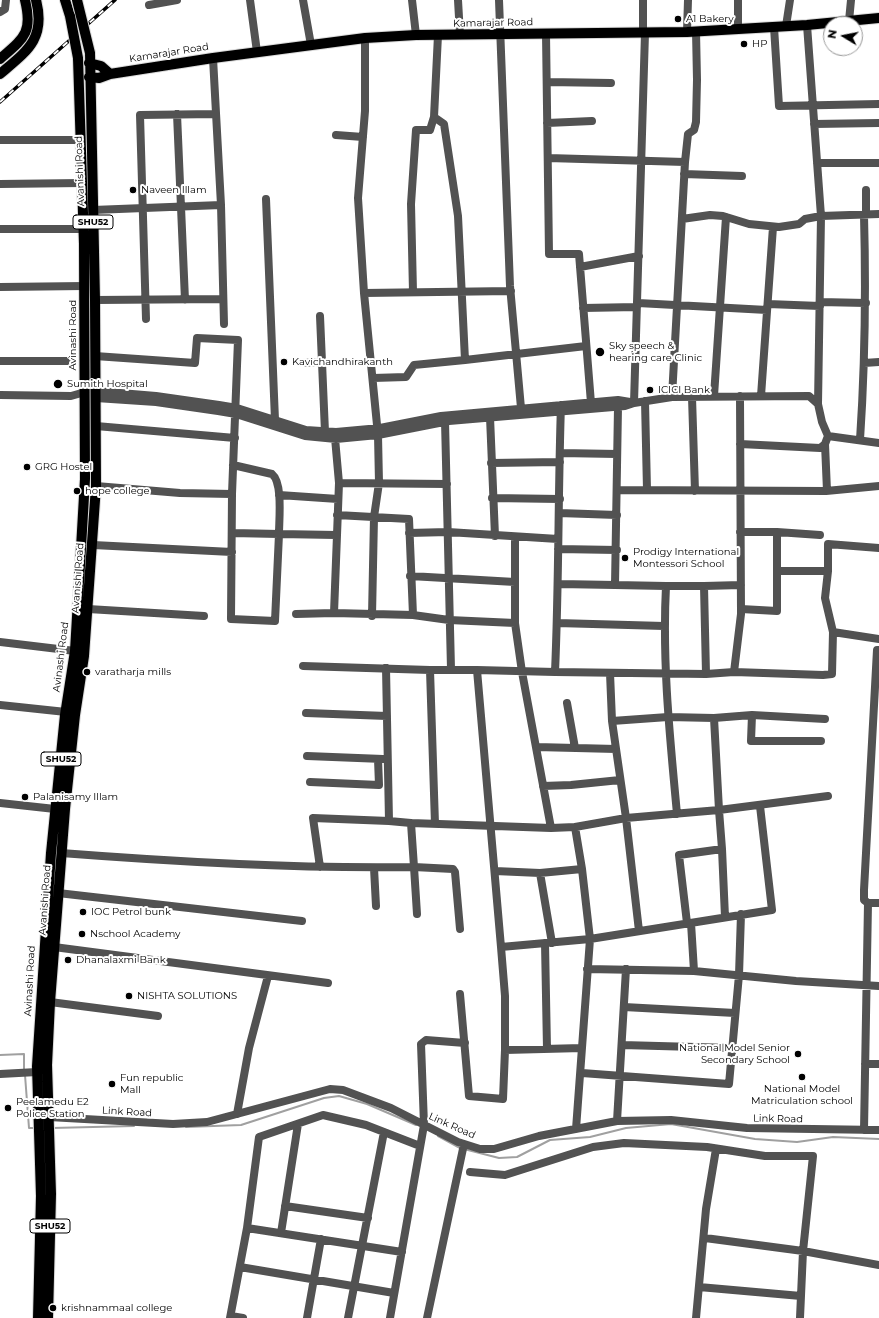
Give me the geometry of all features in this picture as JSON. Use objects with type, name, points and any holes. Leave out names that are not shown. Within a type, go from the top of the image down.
[{"type":"main road","points":[[0,58],[24,36],[28,18],[25,0]]},
{"type":"main road","points":[[0,74],[31,47],[39,26],[40,15],[36,0]]},
{"type":"main road","name":"Avinashi Road","points":[[38,1318],[41,1196],[46,1119],[38,1072],[45,928],[55,809],[75,650],[85,479],[85,286],[89,243],[84,229],[86,189],[81,140],[78,58],[66,0]]},
{"type":"main road","name":"SHU52","points":[[77,0],[90,58]]},
{"type":"main road","name":"Kamarajar Road","points":[[863,20],[879,18]]},
{"type":"main road","name":"Kamarajar Road","points":[[89,77],[99,78],[110,74],[257,52],[365,38],[416,34],[460,35],[692,32],[823,23]]},
{"type":"main road","points":[[90,58],[110,74]]},
{"type":"main road","name":"Avanishi Road","points":[[46,1119],[50,1002],[61,853],[75,715],[84,656],[96,486],[95,300],[89,243],[93,210],[86,189],[90,58]]},
{"type":"main road","points":[[83,527],[94,528]]},
{"type":"main road","name":"SHU52","points":[[44,1134],[51,1194],[48,1318]]},
{"type":"street","points":[[0,12],[5,9],[6,0]]},
{"type":"street","points":[[149,5],[177,0]]},
{"type":"street","points":[[250,0],[257,52]]},
{"type":"street","points":[[303,0],[311,45]]},
{"type":"street","points":[[412,0],[416,34]]},
{"type":"street","points":[[458,0],[460,35]]},
{"type":"street","points":[[499,0],[511,291],[521,408]]},
{"type":"street","points":[[634,403],[642,160],[644,0]]},
{"type":"street","points":[[672,397],[685,162],[688,134],[694,130],[696,122],[697,80],[688,0]]},
{"type":"street","points":[[738,0],[738,29]]},
{"type":"street","points":[[786,26],[790,0]]},
{"type":"street","points":[[849,16],[851,0]]},
{"type":"street","points":[[807,25],[820,216],[818,404],[826,440],[827,491]]},
{"type":"street","points":[[774,27],[779,106],[879,104]]},
{"type":"street","points":[[546,34],[549,254],[579,254],[591,403]]},
{"type":"street","points":[[414,292],[411,204],[416,130],[430,130],[434,116],[438,35]]},
{"type":"street","points":[[365,38],[365,111],[358,198],[364,293],[377,432],[379,483],[374,517],[372,616]]},
{"type":"street","points":[[213,58],[221,205],[224,324]]},
{"type":"street","points":[[547,82],[611,83]]},
{"type":"street","points":[[177,114],[185,300]]},
{"type":"street","points":[[146,319],[144,208],[140,115],[216,114]]},
{"type":"street","points":[[434,116],[444,124],[458,216],[465,360]]},
{"type":"street","points":[[547,123],[592,120]]},
{"type":"street","points":[[814,124],[879,123]]},
{"type":"street","points":[[336,135],[363,137]]},
{"type":"street","points":[[0,140],[81,140]]},
{"type":"street","points":[[548,158],[685,162]]},
{"type":"street","points":[[817,163],[879,163]]},
{"type":"street","points":[[684,174],[742,176]]},
{"type":"street","points":[[0,184],[86,189]]},
{"type":"street","points":[[860,440],[866,303],[866,190]]},
{"type":"street","points":[[266,199],[275,420]]},
{"type":"street","points":[[93,210],[221,205]]},
{"type":"street","points":[[682,219],[710,215],[726,217],[749,224],[773,227],[799,224],[805,219],[820,216],[879,214]]},
{"type":"street","points":[[714,396],[726,217]]},
{"type":"street","points":[[762,396],[773,227]]},
{"type":"street","points":[[0,229],[84,229]]},
{"type":"street","points":[[580,267],[639,256]]},
{"type":"street","points":[[0,287],[85,286]]},
{"type":"street","points":[[364,293],[511,291]]},
{"type":"street","points":[[95,300],[223,299]]},
{"type":"street","points":[[583,308],[676,304],[720,308],[866,303]]},
{"type":"street","points":[[320,316],[325,432]]},
{"type":"street","points":[[95,356],[195,363],[197,338],[238,340],[235,438],[233,465],[232,494],[231,619],[275,621],[279,534],[279,495],[276,477],[272,474],[233,465]]},
{"type":"street","points":[[372,378],[406,378],[414,365],[516,355],[586,346]]},
{"type":"street","points":[[0,361],[72,361]]},
{"type":"street","points":[[302,362],[322,362]]},
{"type":"street","points":[[864,363],[879,362]]},
{"type":"street","points":[[96,394],[156,396],[236,411],[275,420],[306,430],[325,432],[377,432],[441,416],[521,408],[560,409],[618,407],[672,397],[809,396],[818,404]]},
{"type":"street","points":[[0,395],[85,395]]},
{"type":"street","points":[[734,672],[741,609],[740,396]]},
{"type":"street","points":[[692,397],[694,491]]},
{"type":"street","points":[[236,411],[305,436],[335,438],[445,421],[560,409],[591,403],[618,400],[634,403]]},
{"type":"street","points":[[645,401],[647,490]]},
{"type":"street","points":[[615,585],[617,550],[618,407]]},
{"type":"street","points":[[555,672],[559,584],[558,539],[560,499],[560,409]]},
{"type":"street","points":[[490,417],[492,498],[495,536]]},
{"type":"street","points":[[445,421],[451,669]]},
{"type":"street","points":[[96,426],[235,438]]},
{"type":"street","points":[[334,613],[339,483],[335,438]]},
{"type":"street","points":[[826,440],[860,440],[879,443]]},
{"type":"street","points":[[740,444],[820,448],[826,440]]},
{"type":"street","points":[[560,453],[617,454]]},
{"type":"street","points":[[491,463],[560,462]]},
{"type":"street","points":[[339,483],[447,484]]},
{"type":"street","points":[[96,486],[232,494]]},
{"type":"street","points":[[617,490],[827,491],[879,486]]},
{"type":"street","points":[[279,495],[338,499]]},
{"type":"street","points":[[492,498],[560,499]]},
{"type":"street","points":[[559,513],[617,515]]},
{"type":"street","points":[[337,515],[409,519],[410,576],[413,615]]},
{"type":"street","points":[[409,533],[448,532],[558,539]]},
{"type":"street","points":[[740,532],[777,532],[820,535]]},
{"type":"street","points":[[741,609],[777,611],[777,532]]},
{"type":"street","points":[[232,533],[336,535]]},
{"type":"street","points":[[515,537],[515,623],[522,672],[551,828]]},
{"type":"street","points":[[303,666],[522,672],[706,674],[734,672],[832,674],[833,632],[825,598],[828,571],[828,544],[879,548]]},
{"type":"street","points":[[93,545],[232,552]]},
{"type":"street","points":[[558,549],[617,550]]},
{"type":"street","points":[[777,571],[828,571]]},
{"type":"street","points":[[410,576],[515,582]]},
{"type":"street","points":[[559,584],[740,586]]},
{"type":"street","points":[[666,586],[664,674],[677,814]]},
{"type":"street","points":[[704,586],[706,674]]},
{"type":"street","points":[[88,609],[204,616]]},
{"type":"street","points":[[296,614],[334,613],[372,616],[413,615],[449,620],[515,623]]},
{"type":"street","points":[[557,623],[664,626]]},
{"type":"street","points":[[833,632],[879,639]]},
{"type":"street","points":[[0,642],[75,650]]},
{"type":"street","points":[[879,650],[877,650],[864,890],[864,900],[868,903],[879,904]]},
{"type":"street","points":[[386,668],[389,821]]},
{"type":"street","points":[[430,670],[435,824]]},
{"type":"street","points":[[460,994],[470,1096],[503,1099],[505,996],[492,825],[477,670]]},
{"type":"street","points":[[610,673],[612,721],[626,818],[639,931]]},
{"type":"street","points":[[567,702],[574,748]]},
{"type":"street","points":[[0,705],[66,712]]},
{"type":"street","points":[[306,713],[387,716]]},
{"type":"street","points":[[612,721],[668,717],[714,718],[752,715],[825,719]]},
{"type":"street","points":[[752,715],[751,741],[821,742]]},
{"type":"street","points":[[714,718],[726,917]]},
{"type":"street","points":[[536,747],[616,749]]},
{"type":"street","points":[[307,756],[388,760]]},
{"type":"street","points":[[310,782],[379,785],[378,759]]},
{"type":"street","points":[[543,786],[571,786],[620,780]]},
{"type":"street","points":[[320,867],[313,818],[551,828],[575,827],[626,818],[760,806],[828,796]]},
{"type":"street","points":[[0,803],[55,809]]},
{"type":"street","points":[[501,947],[590,939],[772,910],[760,806]]},
{"type":"street","points":[[411,823],[417,914]]},
{"type":"street","points":[[575,827],[582,869],[590,939],[582,1048],[582,1073],[576,1129]]},
{"type":"street","points":[[694,971],[679,855],[722,849]]},
{"type":"street","points":[[61,853],[188,862],[320,867],[414,867],[453,870],[455,872],[460,929]]},
{"type":"street","points":[[374,868],[376,906]]},
{"type":"street","points":[[495,871],[540,874],[582,869]]},
{"type":"street","points":[[540,874],[548,943],[547,1049]]},
{"type":"street","points":[[58,893],[302,921]]},
{"type":"street","points":[[864,1130],[868,986],[868,903]]},
{"type":"street","points":[[582,1073],[729,1084],[739,975],[741,914]]},
{"type":"street","points":[[54,947],[328,983]]},
{"type":"street","points":[[587,969],[694,971],[796,981],[879,986]]},
{"type":"street","points":[[617,1122],[626,970]]},
{"type":"street","points":[[237,1114],[249,1048],[268,976]]},
{"type":"street","points":[[50,1002],[158,1016]]},
{"type":"street","points":[[624,1007],[735,1012]]},
{"type":"street","points":[[390,1318],[423,1127],[421,1044],[426,1040],[465,1043]]},
{"type":"street","points":[[622,1045],[732,1048]]},
{"type":"street","points":[[505,1050],[582,1048]]},
{"type":"street","points":[[865,1064],[879,1064]]},
{"type":"street","points":[[0,1074],[24,1074],[38,1072]]},
{"type":"street","name":"Link Road","points":[[46,1119],[173,1124],[207,1122],[330,1089],[342,1090],[384,1106],[464,1148],[494,1150],[539,1136],[617,1122],[671,1120],[747,1128],[879,1130]]},
{"type":"street","points":[[243,1318],[230,1317],[247,1228],[259,1138],[323,1115],[366,1125],[420,1146]]},
{"type":"street","points":[[282,1233],[298,1124]]},
{"type":"street","points":[[348,1318],[384,1132]]},
{"type":"street","points":[[470,1172],[505,1175],[593,1147],[624,1143],[716,1149],[766,1156],[813,1156],[803,1251],[800,1318]]},
{"type":"street","points":[[427,1318],[464,1148]]},
{"type":"street","points":[[696,1318],[705,1238],[706,1209],[716,1149]]},
{"type":"street","points":[[286,1206],[368,1218]]},
{"type":"street","points":[[247,1228],[402,1252]]},
{"type":"street","points":[[705,1238],[803,1251],[879,1265]]},
{"type":"street","points":[[307,1318],[320,1239]]},
{"type":"street","points":[[240,1267],[394,1293]]},
{"type":"street","points":[[699,1286],[801,1296]]},
{"type":"waterway","points":[[0,1055],[24,1054],[24,1071]]},
{"type":"waterway","points":[[25,1075],[29,1128],[36,1128]]},
{"type":"waterway","points":[[186,1127],[241,1125],[324,1098],[339,1096],[367,1104],[416,1125]]},
{"type":"waterway","points":[[464,1149],[499,1158],[517,1157],[550,1140],[590,1137],[626,1128],[671,1124],[755,1139],[797,1142],[833,1137],[879,1139]]},
{"type":"waterway","points":[[52,1128],[134,1126]]},
{"type":"waterway","points":[[438,1136],[460,1148]]},
{"type":"railway","points":[[0,102],[115,0]]},
{"type":"place","name":"A1 Bakery","points":[[678,19]]},
{"type":"place","name":"HP","points":[[744,44]]},
{"type":"place","name":"Naveen Illam","points":[[133,190]]},
{"type":"place","name":"Sky speech & hearing care Clinic","points":[[600,352]]},
{"type":"place","name":"Kavichandhirakanth","points":[[284,362]]},
{"type":"place","name":"Sumith Hospital","points":[[58,384]]},
{"type":"place","name":"ICICI Bank","points":[[650,390]]},
{"type":"place","name":"GRG Hostel","points":[[27,467]]},
{"type":"place","name":"hope college","points":[[77,491]]},
{"type":"place","name":"Prodigy International Montessori School","points":[[625,558]]},
{"type":"place","name":"varatharja mills","points":[[87,672]]},
{"type":"place","name":"Palanisamy Illam","points":[[25,797]]},
{"type":"place","name":"IOC Petrol bunk","points":[[83,912]]},
{"type":"place","name":"Nschool Academy","points":[[82,934]]},
{"type":"place","name":"Dhanalaxmi Bank","points":[[68,960]]},
{"type":"place","name":"NISHTA SOLUTIONS","points":[[129,996]]},
{"type":"place","name":"National Model Senior Secondary School","points":[[798,1054]]},
{"type":"place","name":"National Model Matriculation school","points":[[802,1077]]},
{"type":"place","name":"Fun republic Mall","points":[[112,1084]]},
{"type":"place","name":"Peelamedu E2 Police Station","points":[[8,1108]]},
{"type":"place","name":"krishnammaal college","points":[[53,1308]]}]
